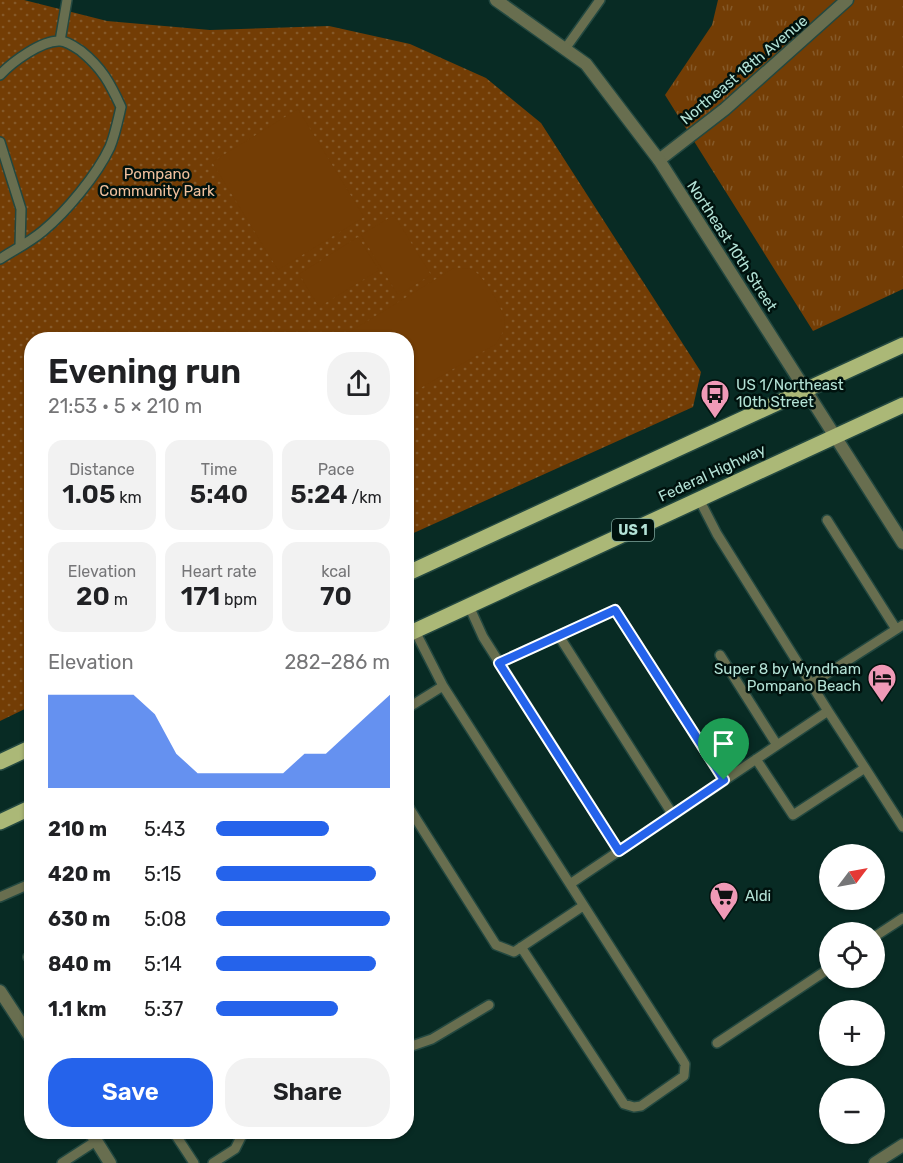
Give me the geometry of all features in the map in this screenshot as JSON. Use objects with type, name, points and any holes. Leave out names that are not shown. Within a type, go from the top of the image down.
[{"type":"main road","points":[[414,570],[903,345]]},
{"type":"main road","name":"Federal Highway","points":[[414,632],[903,405]]},
{"type":"main road","points":[[0,762],[24,751]]},
{"type":"main road","points":[[0,822],[24,811]]},
{"type":"street","name":"Northeast 10th Street","points":[[496,0],[586,64],[659,160],[903,543]]},
{"type":"street","name":"Northeast 18th Avenue","points":[[659,160],[725,109],[847,0]]},
{"type":"street","points":[[0,991],[24,1028]]},
{"type":"street","points":[[95,1139],[110,1163]]},
{"type":"street","points":[[875,1163],[903,1145]]},
{"type":"lane","points":[[60,40],[67,0]]},
{"type":"lane","points":[[565,49],[600,0]]},
{"type":"lane","points":[[0,75],[11,63],[34,48],[60,40],[74,46],[95,62],[107,78],[121,107],[110,146],[99,168],[59,216],[41,232],[0,260]]},
{"type":"lane","points":[[0,142],[21,209],[20,246]]},
{"type":"lane","points":[[699,499],[717,534],[903,827]]},
{"type":"lane","points":[[811,684],[900,627],[827,520]]},
{"type":"lane","points":[[469,606],[483,638],[619,851]]},
{"type":"lane","points":[[499,663],[615,610],[724,780]]},
{"type":"lane","points":[[559,636],[673,815]]},
{"type":"lane","points":[[414,638],[682,1059],[685,1064],[684,1076],[641,1106],[634,1107],[624,1104],[521,947]]},
{"type":"lane","points":[[720,655],[777,745]]},
{"type":"lane","points":[[414,704],[443,686]]},
{"type":"lane","points":[[570,884],[828,711]]},
{"type":"lane","points":[[756,759],[793,815],[865,768]]},
{"type":"lane","points":[[414,816],[496,945],[514,952],[583,906]]},
{"type":"lane","points":[[0,897],[24,886]]},
{"type":"lane","points":[[885,930],[903,918]]},
{"type":"lane","points":[[717,1043],[819,975]]},
{"type":"lane","points":[[414,1045],[432,1039],[489,1005]]},
{"type":"lane","points":[[62,1163],[90,1139]]},
{"type":"lane","points":[[178,1139],[194,1163]]},
{"type":"lane","points":[[213,1163],[235,1149],[240,1139]]},
{"type":"green space","name":"Pompano Community Park","points":[[0,0],[24,0],[107,21],[210,30],[329,26],[410,44],[486,78],[541,123],[701,372],[693,407],[414,533],[414,332],[24,332],[24,709],[0,721]]},
{"type":"green space","points":[[718,0],[903,0],[903,289],[813,331],[665,95],[712,25]]},
{"type":"green space","points":[[298,109],[364,217],[278,270],[212,162]]},
{"type":"green space","points":[[394,215],[431,275],[398,295],[361,235]]},
{"type":"green space","points":[[358,237],[379,270],[319,307],[299,274]]},
{"type":"green space","points":[[454,268],[466,268],[477,273],[493,294],[505,322],[496,344],[414,392],[414,332],[349,332]]},
{"type":"place","name":"US 1/Northeast 10th Street","points":[[715,420]]},
{"type":"place","name":"Super 8 by Wyndham Pompano Beach","points":[[882,704]]},
{"type":"place","name":"Aldi","points":[[724,922]]},
{"type":"route","points":[[615,610],[724,780],[619,851],[499,663],[615,610]]}]
